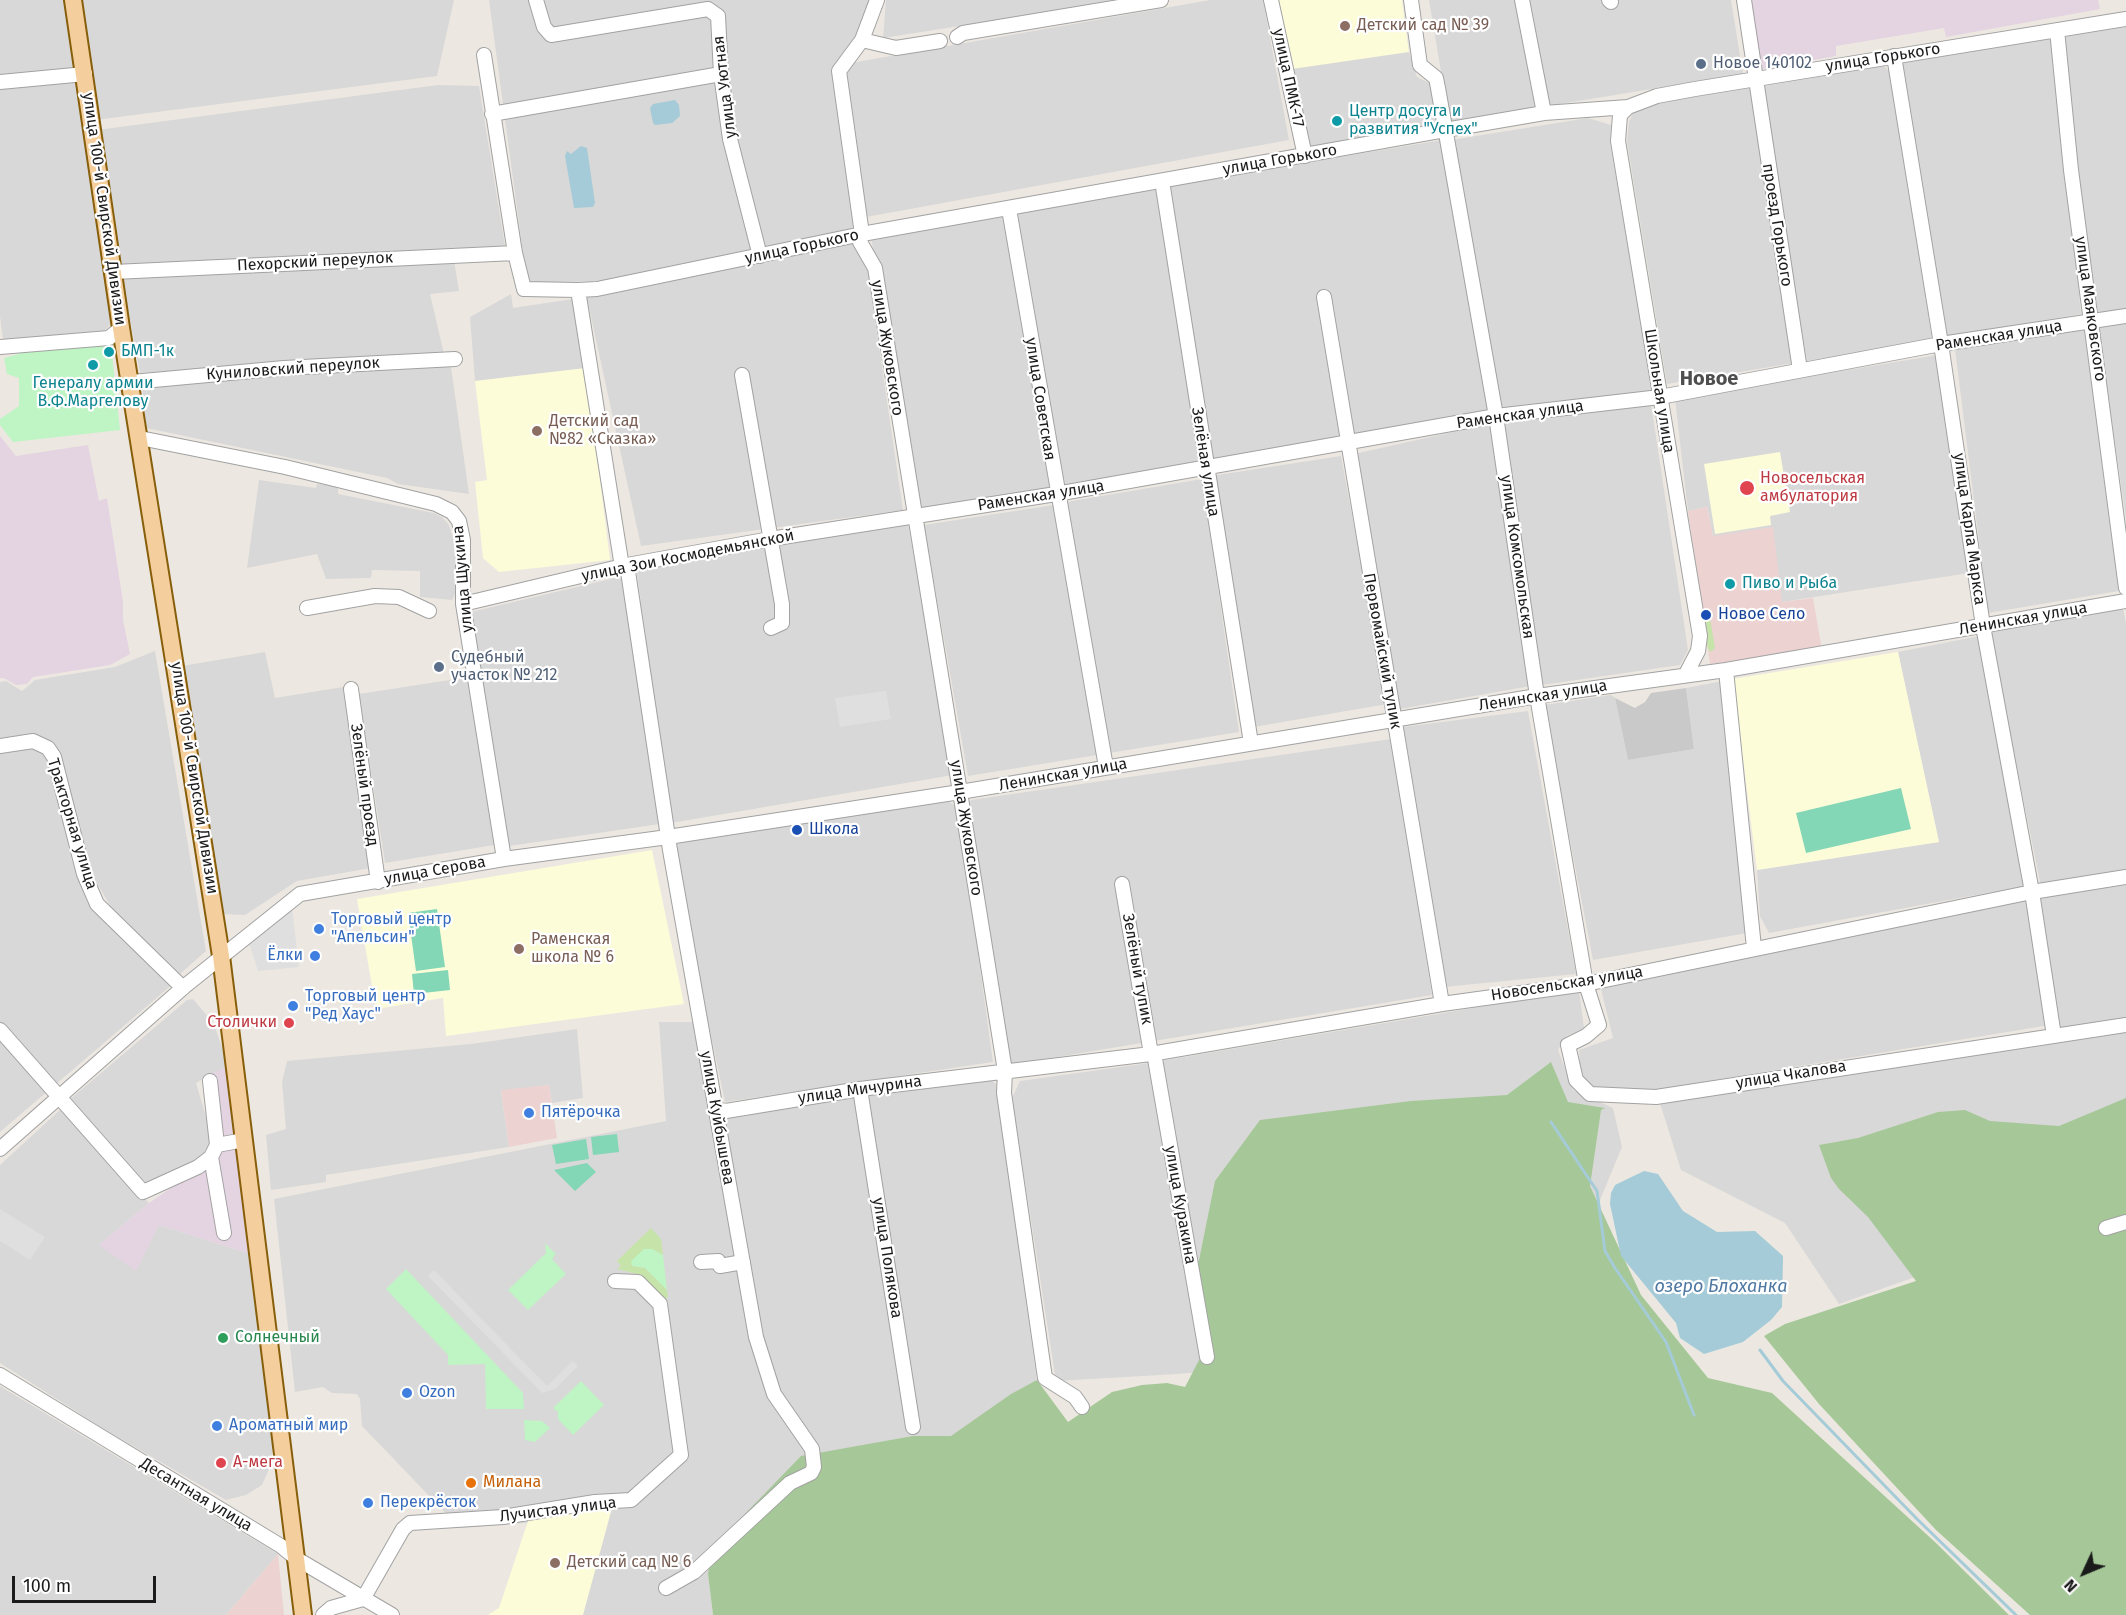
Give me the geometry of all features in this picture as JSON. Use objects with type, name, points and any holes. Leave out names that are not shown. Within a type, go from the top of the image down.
[{"type":"main road","name":"улица 100-й Свирской Дивизии","points":[[72,0],[85,74],[121,328],[132,382],[221,956],[303,1615]]},
{"type":"street","name":"улица Уютная","points":[[536,0],[543,27],[551,35],[708,9],[718,16],[721,74],[730,139],[760,256]]},
{"type":"street","name":"улица Жуковского","points":[[877,0],[862,40],[839,70],[862,234],[860,242],[874,268],[960,792],[1005,1071],[1004,1093],[1045,1378],[1075,1397],[1082,1407]]},
{"type":"street","points":[[957,37],[963,33],[1161,0]]},
{"type":"street","name":"улица ПМК-17","points":[[1271,0],[1305,156]]},
{"type":"street","points":[[1411,0],[1420,65],[1436,78],[1445,130]]},
{"type":"street","points":[[1522,0],[1545,113]]},
{"type":"street","name":"проезд Горького","points":[[1744,0],[1800,370]]},
{"type":"street","name":"улица Горького","points":[[515,253],[524,289],[597,289],[862,234],[1445,130],[1545,113],[1628,107],[1658,96],[2126,19]]},
{"type":"street","name":"улица Маяковского","points":[[2057,30],[2071,170],[2126,588]]},
{"type":"street","points":[[862,40],[896,48],[940,41]]},
{"type":"street","points":[[484,55],[515,253]]},
{"type":"street","name":"улица Карла Маркса","points":[[1894,56],[1941,345],[1983,626],[2032,892],[2054,1036]]},
{"type":"street","points":[[0,82],[85,74]]},
{"type":"street","points":[[492,114],[721,74]]},
{"type":"street","name":"Школьная улица","points":[[1628,107],[1620,116],[1618,141],[1700,636],[1698,651],[1686,674]]},
{"type":"street","name":"улица Комсомольская","points":[[1445,130],[1496,416],[1537,696],[1586,984]]},
{"type":"street","name":"Зелёная улица","points":[[1161,181],[1251,743]]},
{"type":"street","name":"улица Советская","points":[[1009,209],[1056,494],[1106,767]]},
{"type":"street","name":"Пехорский переулок","points":[[114,272],[515,253]]},
{"type":"street","points":[[578,290],[624,566]]},
{"type":"street","name":"Первомайский тупик","points":[[1324,297],[1442,1004]]},
{"type":"street","name":"Раменская улица","points":[[915,516],[1056,494],[1496,416],[1660,397],[1941,345],[2126,316]]},
{"type":"street","points":[[0,347],[109,338],[121,328]]},
{"type":"street","name":"Куниловский переулок","points":[[132,382],[284,368],[455,359]]},
{"type":"street","points":[[742,375],[782,604],[782,623],[771,628]]},
{"type":"street","name":"улица Щукина","points":[[140,438],[285,467],[436,504],[452,512],[459,520],[462,540],[463,604],[504,859]]},
{"type":"street","name":"улица Зои Космодемьянской","points":[[463,604],[624,566],[770,539],[915,516]]},
{"type":"street","name":"улица Куйбышева","points":[[624,566],[668,837],[756,1337],[774,1395],[812,1449],[814,1467],[811,1473],[790,1483],[694,1572],[666,1588]]},
{"type":"street","points":[[308,608],[375,596],[399,597],[429,611]]},
{"type":"street","name":"Ленинская улица","points":[[960,792],[1537,696],[1726,670],[2126,601]]},
{"type":"street","points":[[1726,670],[1754,948]]},
{"type":"street","name":"Зелёный проезд","points":[[351,689],[378,882]]},
{"type":"street","name":"Тракторная улица","points":[[0,746],[33,741],[48,748],[54,757],[84,873],[97,904],[183,988]]},
{"type":"street","name":"улица Серова","points":[[0,1149],[183,988],[300,894],[504,859],[668,837],[960,792]]},
{"type":"street","name":"Новосельская улица","points":[[1005,1071],[1153,1054],[1442,1004],[1586,984],[2032,892],[2126,877]]},
{"type":"street","name":"Зелёный тупик","points":[[1122,884],[1153,1054]]},
{"type":"street","name":"улица Чкалова","points":[[1586,984],[1599,1025],[1586,1036],[1568,1045],[1576,1080],[1590,1094],[1656,1097],[2126,1025]]},
{"type":"street","points":[[0,1030],[143,1192],[198,1167],[214,1151],[244,1140]]},
{"type":"street","name":"улица Куракина","points":[[1153,1054],[1207,1357]]},
{"type":"street","name":"улица Мичурина","points":[[715,1109],[726,1111],[860,1089],[1005,1071]]},
{"type":"street","points":[[210,1081],[214,1151],[224,1233]]},
{"type":"street","name":"улица Полякова","points":[[860,1089],[914,1426]]},
{"type":"street","points":[[2106,1228],[2126,1222]]},
{"type":"street","points":[[701,1262],[718,1261],[720,1266],[743,1262]]},
{"type":"street","name":"Лучистая улица","points":[[363,1599],[403,1528],[410,1523],[503,1517],[631,1500],[681,1455],[660,1304],[638,1282],[615,1281]]},
{"type":"street","name":"Десантная улица","points":[[0,1375],[280,1546],[297,1559],[392,1615]]},
{"type":"street","points":[[323,1615],[331,1608],[363,1599]]},
{"type":"shaded area","points":[[0,0],[65,0],[75,62],[69,72],[0,78]]},
{"type":"shaded area","points":[[77,0],[454,0],[437,76],[95,120]]},
{"type":"shaded area","points":[[489,0],[871,0],[870,8],[836,71],[857,231],[625,280],[527,283]]},
{"type":"shaded area","points":[[886,0],[1125,0],[883,38]]},
{"type":"shaded area","points":[[1210,0],[1263,0],[1289,140],[866,217],[843,71],[851,63]]},
{"type":"shaded area","points":[[1279,0],[1402,0],[1409,52],[1417,77],[1431,84],[1439,126],[1307,150]]},
{"type":"shaded area","name":"Детский сад № 39","points":[[1279,0],[1402,0],[1409,52],[1292,69]]},
{"type":"shaded area","points":[[1429,0],[1516,0],[1538,107],[1450,125]]},
{"type":"shaded area","points":[[1528,0],[1731,0],[1743,74],[1548,106]]},
{"type":"shaded area","points":[[1750,0],[2098,0],[2100,9],[1946,37],[1944,28],[1836,46],[1836,56],[1762,69]]},
{"type":"shaded area","points":[[2126,27],[2126,311],[2095,315],[2063,37]]},
{"type":"shaded area","points":[[2054,36],[2081,314],[1949,336],[1944,333],[1899,68],[1905,61]]},
{"type":"shaded area","points":[[1884,66],[1892,74],[1932,340],[1807,361],[1759,87]]},
{"type":"shaded area","points":[[72,79],[78,85],[113,322],[103,332],[3,340],[0,316],[0,88]]},
{"type":"shaded area","points":[[438,85],[479,86],[505,246],[117,266],[97,130]]},
{"type":"shaded area","points":[[1751,88],[1794,363],[1667,384],[1627,142],[1629,122],[1634,111],[1664,101]]},
{"type":"shaded area","points":[[1588,118],[1611,125],[1610,143],[1653,390],[1500,410],[1451,140]]},
{"type":"shaded area","points":[[1442,140],[1488,413],[1211,461],[1167,186]]},
{"type":"shaded area","points":[[1158,186],[1202,465],[1058,488],[1014,212]]},
{"type":"shaded area","points":[[1003,217],[1050,488],[920,508],[871,238]]},
{"type":"shaded area","points":[[852,240],[866,258],[903,510],[641,546],[586,294]]},
{"type":"shaded area","points":[[454,260],[459,291],[430,294],[444,354],[140,373],[122,277]]},
{"type":"shaded area","points":[[511,294],[513,308],[573,299],[586,368],[475,381],[470,317]]},
{"type":"shaded area","points":[[2126,322],[2126,519],[2098,326]]},
{"type":"shaded area","points":[[2088,326],[2119,591],[1988,613],[1955,349]]},
{"type":"shaded area","points":[[1937,355],[1969,573],[1782,602],[1713,536],[1707,507],[1688,511],[1675,399]]},
{"type":"shaded area","points":[[433,364],[451,367],[469,494],[398,484],[387,478],[146,428],[142,384]]},
{"type":"shaded area","name":"Детский сад №82 «Сказка»","points":[[586,368],[610,560],[499,572],[483,558],[475,482],[487,480],[475,381]]},
{"type":"shaded area","points":[[1651,403],[1688,650],[1680,665],[1542,685],[1502,422]]},
{"type":"shaded area","points":[[1493,423],[1531,686],[1400,709],[1354,454]]},
{"type":"shaded area","points":[[0,436],[16,456],[88,445],[99,501],[107,498],[123,602],[123,620],[130,654],[110,665],[33,677],[27,684],[16,685],[0,678]]},
{"type":"shaded area","name":"Новосельская амбулатория","points":[[1780,452],[1790,512],[1770,516],[1771,525],[1715,534],[1704,464]]},
{"type":"shaded area","points":[[1341,456],[1387,704],[1254,727],[1211,476]]},
{"type":"shaded area","points":[[1202,479],[1239,732],[1109,753],[1066,502]]},
{"type":"shaded area","points":[[259,480],[316,488],[317,484],[338,486],[338,494],[434,513],[442,517],[449,525],[455,544],[459,585],[452,600],[420,597],[420,571],[372,570],[371,578],[326,579],[317,554],[247,568]]},
{"type":"shaded area","points":[[1054,505],[1097,755],[968,776],[924,525]]},
{"type":"shaded area","points":[[1707,507],[1713,536],[1773,527],[1782,602],[1813,598],[1822,650],[1710,664],[1688,511]]},
{"type":"shaded area","points":[[908,524],[953,775],[671,823],[636,566]]},
{"type":"shaded area","points":[[623,576],[660,824],[509,846],[471,612]]},
{"type":"shaded area","points":[[2123,609],[2126,623],[2126,874],[2041,887],[1989,630]]},
{"type":"shaded area","points":[[1979,636],[2025,886],[1769,933],[1760,916],[1757,870],[1939,842],[1898,652]]},
{"type":"shaded area","points":[[155,651],[206,951],[180,974],[114,912],[95,880],[51,746],[0,742],[0,682],[6,681],[22,691],[35,680],[115,667]]},
{"type":"shaded area","points":[[265,652],[275,698],[343,687],[371,868],[297,881],[245,915],[223,914],[182,666]]},
{"type":"shaded area","points":[[1898,652],[1939,842],[1757,870],[1733,679]]},
{"type":"shaded area","points":[[469,677],[494,845],[385,863],[359,694]]},
{"type":"shaded area","points":[[1723,681],[1753,932],[1593,960],[1544,705],[1611,695],[1615,698],[1628,760],[1694,749],[1686,688]]},
{"type":"shaded area","points":[[1686,688],[1694,749],[1628,760],[1615,698],[1635,708],[1645,702],[1651,693]]},
{"type":"shaded area","points":[[886,691],[891,719],[840,727],[835,698]]},
{"type":"shaded area","points":[[1528,711],[1576,974],[1444,987],[1403,727]]},
{"type":"shaded area","points":[[1391,739],[1432,995],[1009,1065],[967,805],[971,800]]},
{"type":"shaded area","points":[[32,745],[49,754],[71,858],[87,902],[174,983],[0,1132],[0,751]]},
{"type":"shaded area","points":[[948,801],[958,808],[993,1062],[725,1102],[705,1007],[663,857],[671,844]]},
{"type":"shaded area","name":"Раменская школа № 6","points":[[652,850],[684,1004],[446,1036],[443,998],[376,1009],[357,899]]},
{"type":"shaded area","points":[[2126,885],[2126,1019],[2060,1031],[2038,897]]},
{"type":"shaded area","points":[[2031,895],[2050,1025],[1636,1093],[1596,1091],[1581,1081],[1579,1050],[1613,1038],[1601,989]]},
{"type":"shaded area","points":[[292,907],[299,967],[258,971],[249,943]]},
{"type":"shaded area","points":[[1579,990],[1584,1028],[1566,1036],[1558,1050],[1573,1090],[1613,1108],[1622,1147],[1542,1340],[1178,1374],[1056,1381],[1012,1098],[1020,1081],[1149,1063]]},
{"type":"shaded area","points":[[193,999],[214,1024],[228,1066],[196,1083],[214,1144],[194,1164],[143,1187],[68,1101],[187,1000]]},
{"type":"shaded area","points":[[659,1022],[693,1022],[713,1116],[988,1077],[996,1084],[1040,1404],[708,1574],[713,1615],[517,1615],[551,1521],[460,1528],[362,1426],[360,1399],[357,1394],[332,1393],[323,1387],[295,1392],[274,1199],[666,1121]]},
{"type":"shaded area","points":[[2126,1026],[2126,1207],[2025,1238],[1839,1304],[1785,1223],[1681,1170],[1659,1100]]},
{"type":"shaded area","points":[[577,1029],[583,1098],[552,1103],[549,1085],[501,1091],[509,1147],[326,1175],[326,1182],[271,1190],[266,1135],[286,1129],[282,1082],[287,1061],[471,1044]]},
{"type":"shaded area","points":[[1551,1062],[1568,1102],[1605,1108],[1601,1110],[1590,1186],[1641,1295],[1708,1378],[1772,1393],[1936,1543],[2009,1615],[713,1615],[708,1574],[713,1547],[801,1456],[913,1436],[951,1436],[1011,1394],[1037,1380],[1068,1422],[1112,1392],[1142,1385],[1167,1383],[1185,1387],[1210,1339],[1197,1270],[1215,1181],[1260,1120],[1411,1101],[1507,1095]]},
{"type":"shaded area","points":[[228,1066],[248,1253],[159,1225],[136,1271],[99,1245],[149,1203],[215,1158],[221,1151],[211,1074]]},
{"type":"shaded area","points":[[549,1085],[557,1138],[509,1147],[501,1090]]},
{"type":"shaded area","points":[[2126,1098],[2126,1615],[2030,1615],[1936,1530],[1819,1404],[1764,1336],[1785,1324],[1916,1281],[1868,1217],[1831,1178],[1819,1145],[1858,1138],[1938,1112],[1965,1110],[1990,1121],[2059,1126]]},
{"type":"shaded area","points":[[61,1109],[149,1203],[99,1245],[159,1225],[248,1253],[273,1439],[271,1465],[262,1485],[246,1495],[226,1500],[107,1431],[0,1363],[0,1165]]},
{"type":"shaded area","points":[[0,1209],[45,1237],[30,1260],[0,1241]]},
{"type":"shaded area","points":[[434,1270],[547,1386],[573,1361],[578,1366],[555,1389],[542,1393],[428,1276]]},
{"type":"shaded area","points":[[0,1386],[278,1554],[226,1615],[0,1615]]},
{"type":"shaded area","name":"Детский сад № 6","points":[[612,1508],[583,1615],[488,1615],[499,1608],[529,1518]]},
{"type":"shaded area","points":[[278,1554],[284,1615],[226,1615]]},
{"type":"green space","points":[[111,345],[120,430],[13,442],[0,425],[0,419],[19,406],[19,378],[7,374],[4,358],[19,354],[20,351]]},
{"type":"green space","points":[[1708,615],[1715,648],[1711,652],[1708,649],[1703,619]]},
{"type":"green space","points":[[1901,788],[1911,829],[1806,853],[1796,813]]},
{"type":"green space","points":[[437,909],[445,967],[416,971],[408,913]]},
{"type":"green space","points":[[448,970],[450,990],[414,994],[412,974]]},
{"type":"green space","points":[[617,1134],[619,1152],[593,1155],[591,1137]]},
{"type":"green space","points":[[586,1139],[589,1159],[556,1164],[552,1145]]},
{"type":"green space","points":[[587,1163],[596,1172],[575,1191],[554,1170]]},
{"type":"green space","points":[[651,1228],[661,1239],[663,1255],[652,1249],[633,1266],[645,1268],[667,1290],[668,1297],[665,1300],[641,1275],[617,1269],[621,1266],[617,1261]]},
{"type":"green space","points":[[545,1243],[556,1254],[552,1259],[566,1274],[528,1310],[508,1290],[546,1253]]},
{"type":"green space","points":[[644,1249],[652,1249],[663,1255],[667,1290],[645,1268],[632,1266],[631,1261]]},
{"type":"green space","points":[[406,1269],[523,1393],[524,1409],[486,1409],[485,1364],[448,1365],[448,1355],[386,1289]]},
{"type":"green space","points":[[581,1381],[604,1405],[573,1435],[558,1419],[558,1412],[553,1408]]},
{"type":"green space","points":[[524,1420],[542,1421],[550,1428],[535,1442],[525,1440]]},
{"type":"water","points":[[675,100],[679,105],[680,116],[672,123],[655,125],[650,108],[653,104]]},
{"type":"water","points":[[581,146],[587,148],[595,203],[593,207],[574,208],[565,156],[567,151],[571,154]]},
{"type":"water","name":"озеро Блоханка","points":[[1644,1171],[1658,1174],[1683,1211],[1717,1232],[1755,1231],[1783,1256],[1782,1307],[1771,1320],[1743,1342],[1704,1354],[1680,1338],[1676,1323],[1621,1256],[1610,1204],[1611,1193],[1615,1185]]},
{"type":"waterway","points":[[1551,1122],[1597,1191],[1605,1251],[1666,1342],[1694,1415]]},
{"type":"waterway","points":[[1760,1350],[1783,1381],[1917,1519],[2016,1615]]},
{"type":"place","name":"Детский сад № 39","points":[[1345,26]]},
{"type":"place","name":"Новое 140102","points":[[1701,64]]},
{"type":"place","name":"Центр досуга и развития \"Успех\"","points":[[1337,121]]},
{"type":"place","name":"БМП-1к","points":[[109,352]]},
{"type":"place","name":"Генералу армии В.Ф.Маргелову","points":[[93,365]]},
{"type":"place","name":"Детский сад №82 «Сказка»","points":[[537,431]]},
{"type":"place","name":"Новосельская амбулатория","points":[[1747,488]]},
{"type":"place","name":"Пиво и Рыба","points":[[1730,584]]},
{"type":"place","name":"Новое Село","points":[[1706,615]]},
{"type":"place","name":"Судебный участок № 212","points":[[439,667]]},
{"type":"place","name":"Школа","points":[[797,830]]},
{"type":"place","name":"Торговый центр \"Апельсин\"","points":[[319,929]]},
{"type":"place","name":"Раменская школа № 6","points":[[519,949]]},
{"type":"place","name":"Ёлки","points":[[315,956]]},
{"type":"place","name":"Торговый центр \"Ред Хаус\"","points":[[293,1006]]},
{"type":"place","name":"Столички","points":[[289,1023]]},
{"type":"place","name":"Пятёрочка","points":[[529,1113]]},
{"type":"place","name":"Солнечный","points":[[223,1338]]},
{"type":"place","name":"Ozon","points":[[407,1393]]},
{"type":"place","name":"Ароматный мир","points":[[217,1426]]},
{"type":"place","name":"А-мега","points":[[221,1463]]},
{"type":"place","name":"Милана","points":[[471,1483]]},
{"type":"place","name":"Перекрёсток","points":[[368,1503]]},
{"type":"place","name":"Детский сад № 6","points":[[555,1563]]},
{"type":"district","name":"Новое","points":[[1709,379]]}]
